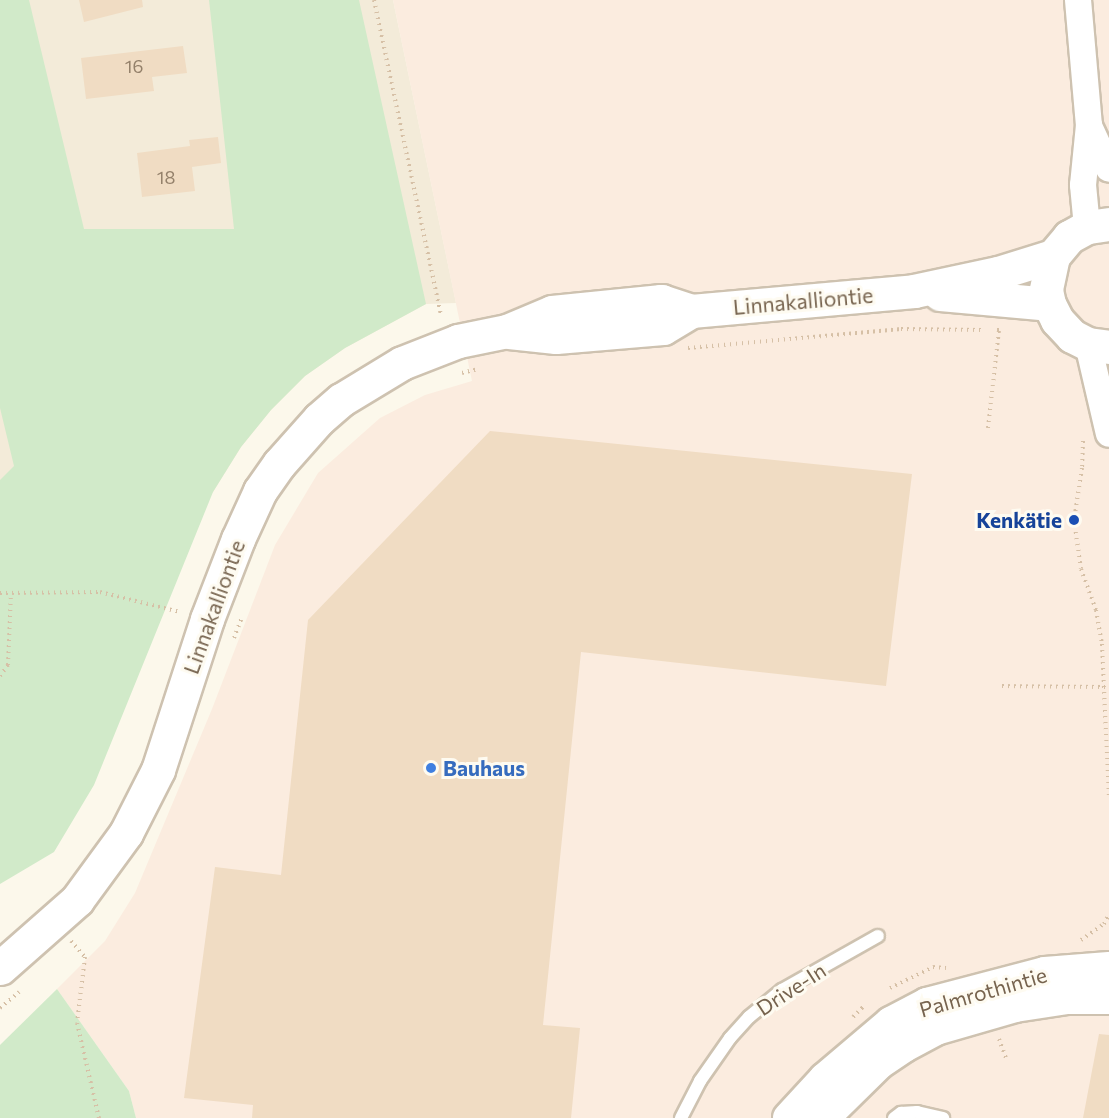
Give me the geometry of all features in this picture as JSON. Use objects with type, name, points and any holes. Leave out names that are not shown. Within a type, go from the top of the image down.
[{"type":"main road","points":[[1098,226],[1069,237],[1053,256],[1046,290],[1048,304],[1057,321],[1072,336],[1098,345]]},
{"type":"main road","name":"Linnakalliontie","points":[[11,979],[77,900],[126,833],[158,770],[207,619],[238,539],[260,491],[279,464],[320,419],[341,400],[376,376],[410,359],[458,341],[507,331],[556,338],[663,328],[691,311],[914,291],[998,273],[1053,256]]},
{"type":"main road","name":"Linnakalliontie","points":[[914,291],[999,316],[1048,304]]},
{"type":"street","points":[[1078,0],[1089,125],[1083,185],[1098,226]]},
{"type":"street","points":[[1089,125],[1109,169]]},
{"type":"street","points":[[1098,345],[1109,434]]},
{"type":"street","name":"Palmrothintie","points":[[789,1118],[825,1079],[891,1023],[927,1004],[1045,973],[1109,968]]},
{"type":"street","name":"Palmrothintie","points":[[823,1118],[879,1063],[936,1029],[1015,1006],[1067,998],[1109,998]]},
{"type":"lane","name":"Drive-In","points":[[681,1118],[700,1081],[730,1038],[749,1017],[782,990],[878,936]]},
{"type":"lane","points":[[894,1118],[901,1113],[916,1112],[943,1118]]},
{"type":"path","points":[[374,0],[441,316]]},
{"type":"path","points":[[999,316],[1010,331]]},
{"type":"path","points":[[685,348],[902,329],[999,316]]},
{"type":"path","points":[[988,428],[999,316]]},
{"type":"path","points":[[450,376],[484,368]]},
{"type":"path","points":[[1083,437],[1082,468],[1074,520],[1081,569],[1096,610],[1102,644],[1109,796]]},
{"type":"path","points":[[0,593],[100,592],[178,612],[175,622]]},
{"type":"path","points":[[0,676],[8,664],[11,593]]},
{"type":"path","points":[[228,648],[244,607]]},
{"type":"path","points":[[1002,686],[1105,687]]},
{"type":"path","points":[[63,949],[78,933]]},
{"type":"path","points":[[71,941],[85,957],[77,1023],[99,1118]]},
{"type":"path","points":[[0,1008],[11,979]]},
{"type":"shaded area","points":[[0,0],[393,0],[456,303],[426,304],[345,348],[305,376],[271,410],[241,447],[213,492],[0,736]]},
{"type":"shaded area","points":[[393,0],[1109,0],[1109,1118],[136,1118],[129,1091],[57,989],[105,941],[135,893],[212,709],[275,545],[318,473],[380,418],[425,395],[472,381]]},
{"type":"green space","points":[[0,0],[29,0],[84,229],[234,229],[209,0],[359,0],[426,304],[345,348],[305,376],[271,410],[241,447],[213,492],[94,785],[54,852],[0,884],[0,480],[14,466],[0,408]]},
{"type":"green space","points":[[57,989],[129,1091],[136,1118],[0,1118],[0,1045]]},
{"type":"building","points":[[79,0],[142,0],[143,7],[84,22]]},
{"type":"building","points":[[183,46],[187,73],[152,77],[154,91],[86,99],[81,58]]},
{"type":"building","points":[[218,137],[221,163],[192,167],[195,191],[142,197],[137,153],[190,146],[189,140]]},
{"type":"building","name":"Bauhaus","points":[[490,431],[912,474],[886,686],[581,652],[543,1025],[580,1028],[571,1118],[252,1118],[253,1105],[184,1098],[215,867],[281,875],[308,620]]},
{"type":"building","points":[[1099,1034],[1109,1035],[1109,1118],[1083,1118]]},
{"type":"place","name":"Kenkätie","points":[[1074,520]]},
{"type":"place","name":"Bauhaus","points":[[431,768]]}]
